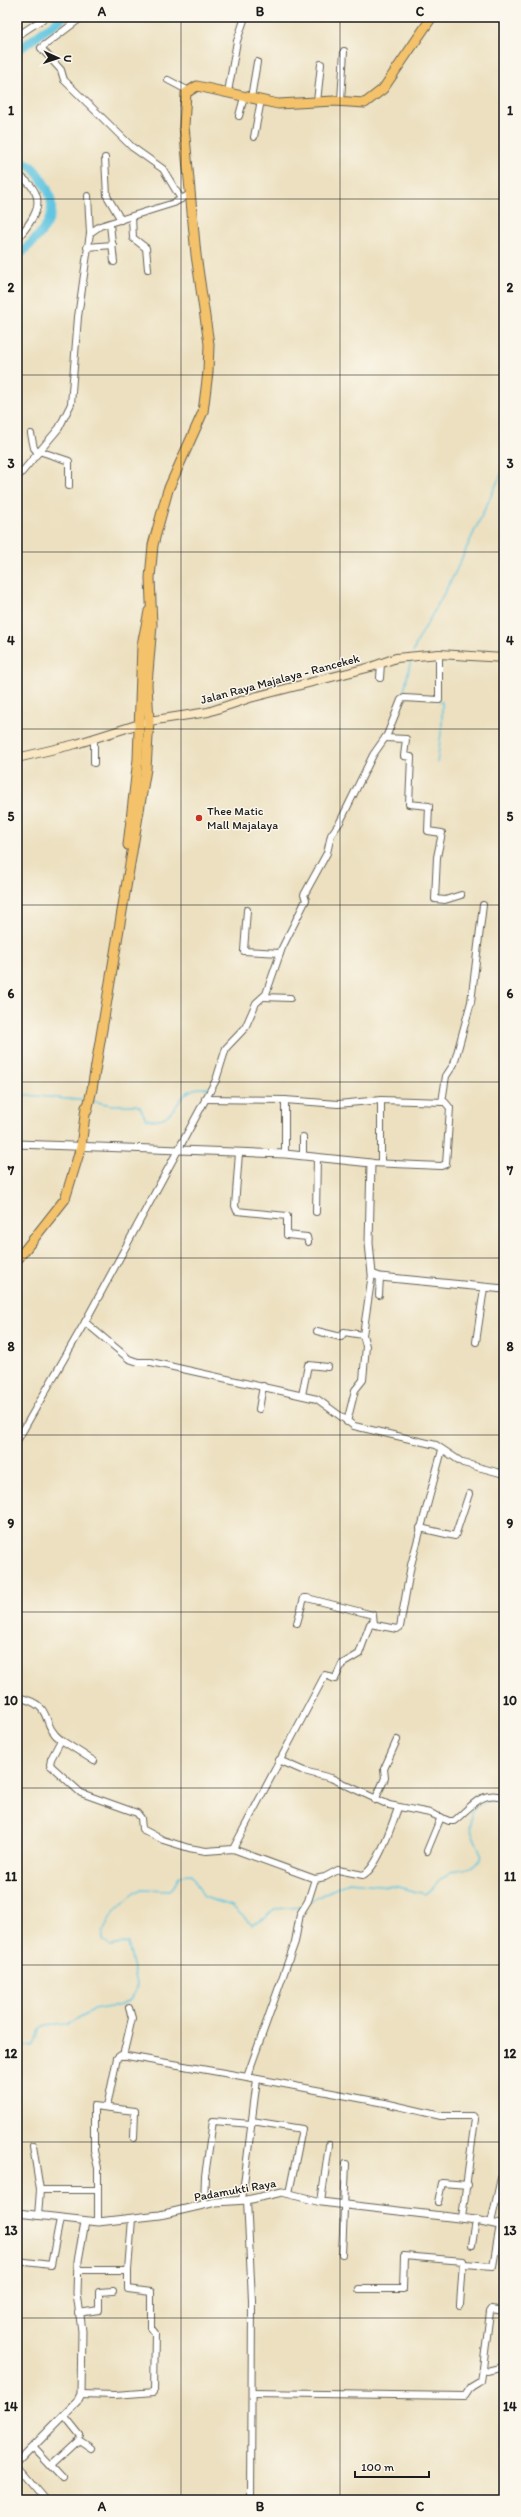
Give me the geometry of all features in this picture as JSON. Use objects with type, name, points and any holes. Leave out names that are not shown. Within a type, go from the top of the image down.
[{"type":"main road","points":[[17,1260],[65,1199],[81,1147],[142,801],[149,721],[147,684],[152,625],[150,606],[153,545],[161,513],[203,412],[209,344],[190,194],[184,119],[184,99],[187,90],[197,86],[286,104],[341,101],[365,103],[378,94],[403,61],[432,17]]},
{"type":"main road","points":[[87,1111],[90,1075],[127,858],[136,790],[142,644],[150,606]]},
{"type":"main road","name":"Jalan Raya Majalaya - Rancekek","points":[[17,758],[94,738],[149,721],[208,712],[250,698],[407,656],[439,654],[504,658]]},
{"type":"street","points":[[17,36],[46,17]]},
{"type":"street","points":[[82,17],[41,48],[61,70],[64,80],[132,147],[163,170],[181,199]]},
{"type":"street","points":[[228,92],[237,41],[246,17]]},
{"type":"street","points":[[341,101],[344,51]]},
{"type":"street","points":[[239,116],[248,97],[258,62]]},
{"type":"street","points":[[317,102],[321,64]]},
{"type":"street","points":[[168,80],[187,90]]},
{"type":"street","points":[[254,137],[261,100]]},
{"type":"street","points":[[105,158],[107,196],[120,220]]},
{"type":"street","points":[[17,174],[26,180],[35,191],[38,205],[37,213],[32,222],[17,239]]},
{"type":"street","points":[[90,233],[120,220],[181,199],[190,194]]},
{"type":"street","points":[[17,478],[59,428],[71,404],[78,317],[90,233],[88,196]]},
{"type":"street","points":[[132,217],[133,238],[146,248],[148,269]]},
{"type":"street","points":[[110,224],[114,262]]},
{"type":"street","points":[[87,247],[113,245]]},
{"type":"street","points":[[31,434],[34,448],[38,452],[69,460],[69,486]]},
{"type":"street","points":[[17,1441],[85,1322],[176,1151],[216,1080],[226,1048],[245,1028],[256,1003],[264,996],[276,953],[306,900],[304,895],[327,853],[331,835],[340,822],[373,755],[385,738],[403,698],[439,700],[439,654]]},
{"type":"street","points":[[380,678],[381,664]]},
{"type":"street","points":[[94,738],[94,763]]},
{"type":"street","points":[[385,738],[406,739],[404,756],[411,758],[409,804],[429,806],[428,831],[442,834],[437,856],[435,899],[445,900],[461,896]]},
{"type":"street","points":[[442,1102],[446,1076],[454,1064],[471,1002],[483,905]]},
{"type":"street","points":[[247,910],[244,951],[276,953]]},
{"type":"street","points":[[264,996],[290,998]]},
{"type":"street","points":[[17,1144],[285,1154],[371,1163],[441,1166],[446,1164],[450,1108],[445,1102],[381,1100],[345,1104],[285,1100],[205,1100]]},
{"type":"street","points":[[285,1100],[285,1154]]},
{"type":"street","points":[[380,1163],[381,1100]]},
{"type":"street","points":[[303,1137],[303,1156]]},
{"type":"street","points":[[239,1153],[235,1206],[237,1211],[287,1216],[287,1235],[307,1236],[308,1242]]},
{"type":"street","points":[[316,1212],[317,1157]]},
{"type":"street","points":[[347,1422],[355,1390],[362,1380],[366,1346],[363,1335],[372,1274],[369,1243],[371,1163]]},
{"type":"street","points":[[372,1274],[380,1277],[504,1289]]},
{"type":"street","points":[[379,1295],[380,1277]]},
{"type":"street","points":[[476,1342],[484,1288]]},
{"type":"street","points":[[85,1322],[129,1359],[138,1362],[151,1362],[302,1395],[324,1403],[347,1422],[379,1434],[436,1445],[463,1463],[504,1474]]},
{"type":"street","points":[[317,1331],[341,1337],[345,1332],[363,1335]]},
{"type":"street","points":[[302,1395],[308,1365],[328,1367]]},
{"type":"street","points":[[259,1409],[263,1386]]},
{"type":"street","points":[[233,1849],[324,1675],[334,1679],[342,1664],[359,1654],[369,1625],[374,1624],[397,1629],[401,1625],[411,1565],[442,1450]]},
{"type":"street","points":[[420,1528],[455,1536],[469,1494]]},
{"type":"street","points":[[297,1623],[304,1598],[307,1598],[372,1615],[374,1624]]},
{"type":"street","points":[[17,1697],[40,1705],[47,1714],[52,1731],[61,1740],[94,1761]]},
{"type":"street","points":[[61,1740],[50,1763],[74,1789],[94,1799],[137,1813],[141,1818],[142,1829],[163,1840],[195,1849],[233,1849],[314,1879],[325,1877],[338,1870],[363,1875],[367,1873],[377,1857],[398,1808]]},
{"type":"street","points":[[375,1800],[385,1778],[384,1769],[397,1740]]},
{"type":"street","points":[[279,1760],[304,1771],[331,1778],[375,1800],[398,1808],[430,1813],[454,1821],[468,1806],[487,1796],[498,1795],[504,1798]]},
{"type":"street","points":[[427,1851],[441,1817]]},
{"type":"street","points":[[247,2077],[295,1942],[300,1914],[308,1901],[314,1879]]},
{"type":"street","points":[[123,2056],[132,2018],[129,2008]]},
{"type":"street","points":[[107,2107],[117,2058],[123,2056],[247,2077],[385,2103],[441,2116],[473,2116],[475,2119],[468,2185],[462,2218]]},
{"type":"street","points":[[251,2500],[252,2300],[244,2200],[257,2079]]},
{"type":"street","points":[[98,2219],[98,2168],[94,2150],[94,2107],[107,2107],[136,2112],[134,2138]]},
{"type":"street","points":[[204,2203],[203,2195],[213,2121],[252,2123],[302,2129],[289,2193]]},
{"type":"street","points":[[322,2200],[328,2145]]},
{"type":"street","points":[[33,2146],[40,2190],[38,2216]]},
{"type":"street","points":[[342,2254],[346,2164]]},
{"type":"street","points":[[491,2223],[501,2178]]},
{"type":"street","points":[[438,2202],[442,2183],[468,2185]]},
{"type":"street","points":[[40,2190],[98,2190]]},
{"type":"street","name":"Padamukti Raya","points":[[17,2213],[85,2222],[98,2219],[132,2219],[174,2213],[204,2203],[244,2200],[277,2193],[289,2193],[345,2204],[462,2218],[502,2226]]},
{"type":"street","points":[[17,2261],[51,2265],[60,2218]]},
{"type":"street","points":[[81,2394],[115,2395],[154,2392],[155,2333],[151,2328],[151,2292],[128,2289],[132,2219]]},
{"type":"street","points":[[472,2245],[476,2220]]},
{"type":"street","points":[[17,2462],[64,2415],[81,2394],[82,2339],[78,2313],[78,2270],[85,2222]]},
{"type":"street","points":[[359,2289],[403,2289],[404,2256],[463,2261],[464,2264],[493,2266],[502,2226]]},
{"type":"street","points":[[460,2304],[464,2264]]},
{"type":"street","points":[[78,2270],[128,2270]]},
{"type":"street","points":[[78,2313],[102,2310],[99,2292],[113,2291]]},
{"type":"street","points":[[252,2393],[465,2396],[471,2387],[481,2380],[490,2312],[492,2309],[504,2311]]},
{"type":"street","points":[[483,2368],[486,2371],[504,2366]]},
{"type":"street","points":[[64,2415],[80,2435]]},
{"type":"street","points":[[51,2466],[79,2440],[91,2448]]},
{"type":"street","points":[[32,2446],[62,2479]]},
{"type":"street","points":[[17,2466],[46,2500]]},
{"type":"waterway","points":[[17,51],[63,17]]},
{"type":"waterway","points":[[17,158],[27,163],[34,169],[45,185],[50,196],[52,207],[50,216],[41,233],[17,257]]},
{"type":"waterway","points":[[413,653],[416,644],[454,575],[504,468]]},
{"type":"waterway","points":[[403,696],[411,659]]},
{"type":"waterway","points":[[437,763],[442,726],[442,702],[439,702]]},
{"type":"waterway","points":[[93,1101],[111,1105],[136,1105],[140,1107],[146,1119],[156,1120],[169,1114],[188,1092],[194,1089],[209,1088]]},
{"type":"waterway","points":[[17,1094],[87,1101]]},
{"type":"waterway","points":[[310,1901],[349,1882],[399,1887],[425,1894],[451,1872],[472,1868],[479,1862],[482,1856],[470,1828],[471,1812],[481,1804],[489,1801],[497,1801],[501,1803],[504,1811]]},
{"type":"waterway","points":[[17,2044],[32,2047],[39,2030],[43,2026],[67,2024],[93,2010],[122,2005],[130,2000],[135,1992],[137,1984],[128,1943],[110,1946],[103,1940],[106,1925],[110,1918],[122,1904],[141,1889],[170,1890],[174,1887],[181,1875],[191,1874],[204,1897],[232,1906],[252,1925],[266,1917],[274,1909],[302,1907]]},
{"type":"place","name":"Thee Matic Mall Majalaya","points":[[199,818]]}]
